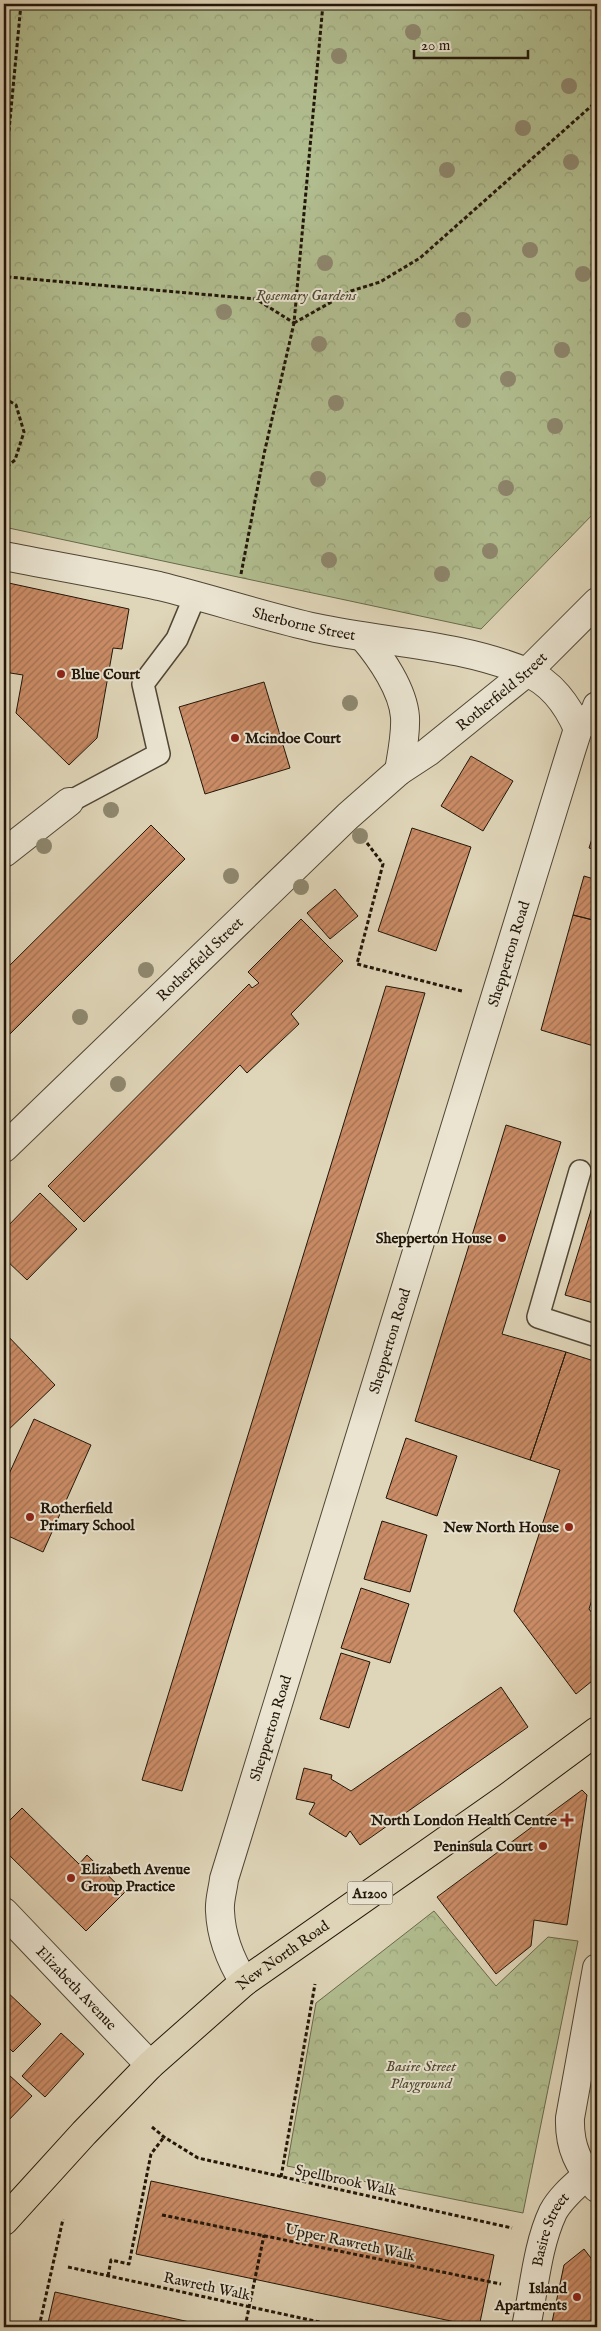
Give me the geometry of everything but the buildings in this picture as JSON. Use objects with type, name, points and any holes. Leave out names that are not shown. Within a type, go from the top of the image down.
[{"type":"main road","name":"New North Road","points":[[4,2221],[84,2133],[150,2065],[244,1982],[508,1797],[597,1731]]},
{"type":"street","name":"Sherborne Street","points":[[4,556],[160,587],[240,610],[364,638],[419,644],[481,657],[527,672],[559,697],[570,710],[578,729]]},
{"type":"street","name":"Rotherfield Street","points":[[4,1148],[348,816],[399,771],[428,752],[527,672],[597,602]]},
{"type":"street","points":[[364,638],[382,660],[400,699],[405,716],[404,744],[399,771]]},
{"type":"street","name":"Shepperton Road","points":[[244,1982],[232,1962],[222,1925],[220,1909],[224,1879],[578,729],[594,712],[597,706]]},
{"type":"street","points":[[4,852],[69,802]]},
{"type":"street","name":"Elizabeth Avenue","points":[[4,1912],[150,2065]]},
{"type":"street","name":"Basire Street","points":[[526,2327],[545,2235],[554,2211],[564,2197],[592,2182],[572,2148],[570,2118],[597,1968]]},
{"type":"lane","points":[[69,802],[159,754],[142,684],[177,639],[194,596]]},
{"type":"lane","points":[[580,1171],[538,1317],[597,1336]]},
{"type":"path","points":[[4,182],[21,4]]},
{"type":"path","points":[[240,610],[241,578],[264,454],[294,323],[323,4]]},
{"type":"path","points":[[294,323],[352,291],[380,282],[420,258],[597,101]]},
{"type":"path","points":[[4,282],[8,277],[256,299],[294,323]]},
{"type":"path","points":[[4,398],[16,405],[24,432],[15,460],[4,470]]},
{"type":"path","points":[[348,816],[383,864],[357,964],[494,999]]},
{"type":"path","points":[[281,2177],[315,1984]]},
{"type":"path","name":"Spellbrook Walk","points":[[152,2127],[164,2138],[198,2158],[545,2235]]},
{"type":"path","points":[[108,2276],[111,2260],[129,2264],[152,2154],[164,2138]]},
{"type":"path","name":"Upper Rawreth Walk","points":[[162,2215],[533,2291]]},
{"type":"path","points":[[39,2327],[63,2219]]},
{"type":"path","points":[[245,2327],[264,2235]]},
{"type":"path","name":"Rawreth Walk","points":[[68,2267],[342,2327]]},
{"type":"green space","name":"Rosemary Gardens","points":[[4,4],[597,4],[597,510],[481,629],[4,527]]},
{"type":"green space","name":"Basire Street Playground","points":[[434,1911],[496,1986],[548,1937],[578,1941],[523,2213],[287,2166],[316,2003]]},
{"type":"place","name":"Blue Court","points":[[61,674]]},
{"type":"place","name":"Mcindoe Court","points":[[235,738]]},
{"type":"place","name":"Shepperton House","points":[[502,1238]]},
{"type":"place","name":"Rotherfield Primary School","points":[[30,1517]]},
{"type":"place","name":"New North House","points":[[569,1527]]},
{"type":"place","name":"North London Health Centre","points":[[567,1820]]},
{"type":"place","name":"Peninsula Court","points":[[543,1846]]},
{"type":"place","name":"Elizabeth Avenue Group Practice","points":[[71,1878]]},
{"type":"place","name":"Island Apartments","points":[[577,2297]]}]
